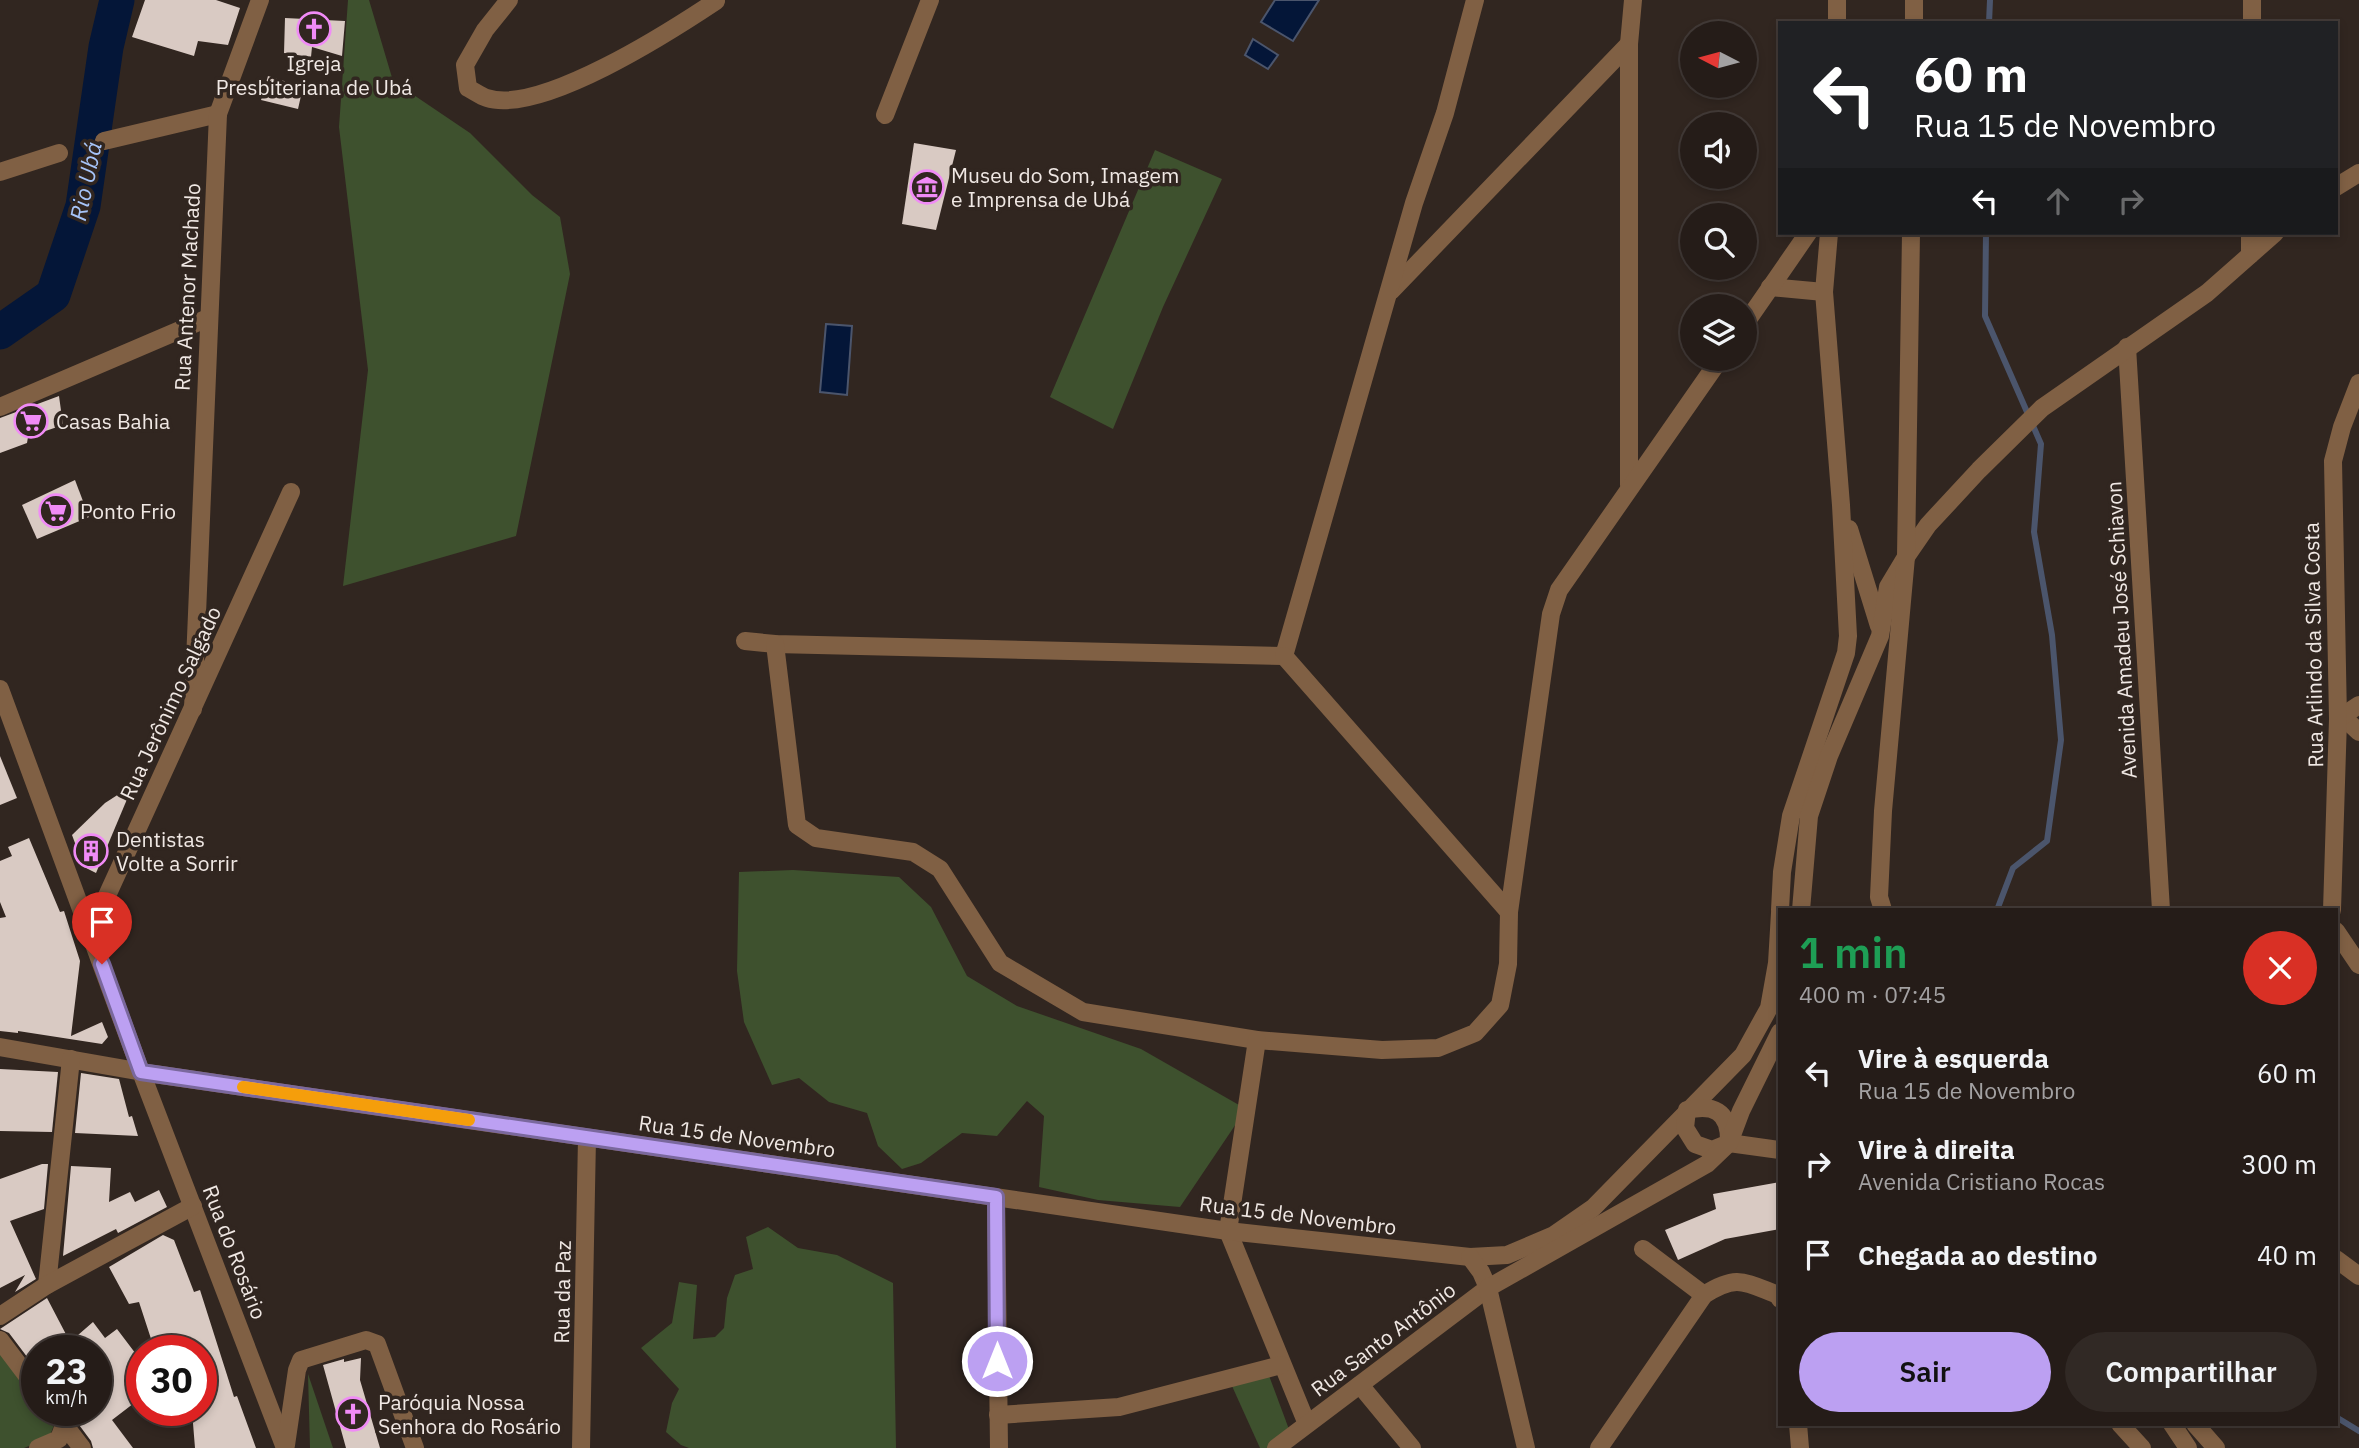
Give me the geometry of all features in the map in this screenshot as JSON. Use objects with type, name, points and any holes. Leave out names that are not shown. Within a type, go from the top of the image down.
[{"type":"street","name":"Rua Antenor Machado","points":[[192,709],[218,114],[260,0]]},
{"type":"street","points":[[509,0],[485,30],[465,65],[468,88],[487,99],[518,100],[589,75],[652,43],[716,1]]},
{"type":"street","points":[[885,115],[930,0]]},
{"type":"street","points":[[1284,656],[1388,293],[1445,113],[1475,0]]},
{"type":"street","points":[[1629,485],[1629,44],[1633,0]]},
{"type":"street","points":[[1837,0],[1837,21]]},
{"type":"street","points":[[1914,0],[1914,21]]},
{"type":"street","points":[[2252,0],[2252,21]]},
{"type":"street","points":[[1388,293],[1629,44]]},
{"type":"street","points":[[104,141],[218,114]]},
{"type":"street","points":[[0,172],[59,153]]},
{"type":"street","points":[[2338,186],[2359,173]]},
{"type":"street","points":[[1757,306],[1807,235]]},
{"type":"street","points":[[1829,235],[1824,292],[1841,505],[1848,636],[1855,647],[1861,649],[1878,641]]},
{"type":"street","points":[[1882,908],[1879,897],[1883,811],[1906,557],[1911,235]]},
{"type":"street","points":[[2250,235],[2250,255]]},
{"type":"street","points":[[1848,636],[1856,616],[1888,587],[1928,525],[2017,431],[2042,408],[2207,293],[2273,235]]},
{"type":"street","points":[[1770,287],[1824,292]]},
{"type":"street","points":[[0,407],[208,318]]},
{"type":"street","name":"Avenida Amadeu José Schiavon","points":[[2127,347],[2161,908]]},
{"type":"street","points":[[775,644],[797,825],[816,838],[913,852],[940,869],[1000,962],[1083,1012],[1256,1040],[1382,1050],[1438,1048],[1475,1033],[1500,1005],[1508,964],[1509,912],[1551,614],[1559,590],[1629,485],[1711,371]]},
{"type":"street","name":"Rua Arlindo da Silva Costa","points":[[2332,908],[2340,718],[2333,461],[2342,427],[2359,383]]},
{"type":"street","name":"Rua Jerônimo Salgado","points":[[90,933],[291,492]]},
{"type":"street","points":[[1841,505],[1878,619],[1878,641]]},
{"type":"street","points":[[1801,908],[1809,816],[1829,756],[1878,641],[1888,587]]},
{"type":"street","name":"Rua 15 de Novembro","points":[[1780,908],[1782,872],[1791,816],[1846,653],[1848,636]]},
{"type":"street","points":[[745,641],[775,644],[1284,656],[1509,912]]},
{"type":"street","name":"Rua do Rosário","points":[[0,689],[141,1072],[286,1448]]},
{"type":"street","points":[[2359,705],[2340,718],[2359,732]]},
{"type":"street","points":[[2338,935],[2359,965]]},
{"type":"street","name":"Rua 15 de Novembro","points":[[0,1047],[141,1072],[1228,1231],[1470,1257],[1507,1255],[1564,1228],[1593,1208],[1743,1055],[1769,1008],[1778,946]]},
{"type":"street","points":[[1526,1448],[1488,1288],[1707,1164],[1729,1143],[1741,1111],[1778,1036]]},
{"type":"street","points":[[1256,1040],[1228,1231],[1307,1424]]},
{"type":"street","points":[[47,1284],[71,1059]]},
{"type":"street","points":[[1729,1143],[1729,1126],[1720,1112],[1704,1106],[1687,1110],[1685,1128],[1695,1144],[1712,1150],[1729,1143],[1778,1150]]},
{"type":"street","name":"Rua da Paz","points":[[582,1448],[587,1138]]},
{"type":"street","points":[[996,1197],[999,1448]]},
{"type":"street","points":[[0,1316],[47,1284],[193,1206]]},
{"type":"street","points":[[1643,1249],[1704,1295]]},
{"type":"street","name":"Rua Santo Antônio","points":[[1276,1448],[1488,1288],[1470,1257]]},
{"type":"street","points":[[2338,1260],[2359,1276]]},
{"type":"street","points":[[1599,1448],[1704,1295],[1723,1283],[1746,1282],[1778,1295]]},
{"type":"street","points":[[0,1340],[21,1368]]},
{"type":"street","points":[[286,1448],[297,1370],[301,1360],[366,1340],[377,1344],[415,1448]]},
{"type":"street","points":[[998,1415],[1119,1406],[1281,1365]]},
{"type":"street","points":[[1360,1385],[1412,1448]]},
{"type":"street","points":[[38,1448],[59,1439],[59,1426]]},
{"type":"street","points":[[65,1426],[79,1445]]},
{"type":"street","points":[[1798,1426],[1800,1448]]},
{"type":"street","points":[[2122,1426],[2142,1448]]},
{"type":"street","points":[[2173,1426],[2188,1448]]},
{"type":"street","points":[[2199,1436],[2216,1448]]},
{"type":"street","points":[[44,1448],[60,1441],[79,1445]]},
{"type":"green space","points":[[348,0],[369,0],[393,81],[470,133],[532,195],[560,217],[570,274],[516,536],[343,586],[368,370],[339,127]]},
{"type":"green space","points":[[1155,150],[1222,179],[1163,307],[1113,429],[1050,397]]},
{"type":"green space","points":[[793,870],[899,877],[931,907],[967,976],[1017,1006],[1141,1049],[1246,1109],[1180,1207],[1098,1200],[1039,1187],[1044,1116],[1027,1101],[997,1136],[962,1133],[921,1163],[902,1169],[878,1146],[867,1113],[829,1102],[799,1078],[772,1085],[744,1022],[737,971],[739,872]]},
{"type":"green space","points":[[768,1227],[798,1248],[837,1255],[893,1283],[896,1448],[689,1448],[681,1445],[666,1432],[672,1403],[679,1389],[641,1348],[672,1323],[679,1282],[697,1285],[693,1339],[715,1337],[724,1328],[727,1298],[735,1275],[753,1269],[746,1237]]},
{"type":"green space","points":[[0,1350],[21,1379],[21,1426],[54,1426],[49,1438],[24,1448],[0,1448]]},
{"type":"green space","points":[[1268,1373],[1290,1432],[1268,1448],[1260,1448],[1232,1386]]},
{"type":"green space","points":[[308,1374],[333,1448],[310,1448]]},
{"type":"water","points":[[1275,0],[1319,0],[1293,41],[1261,22]]},
{"type":"water","points":[[1253,39],[1278,55],[1268,69],[1245,55]]},
{"type":"water","points":[[826,324],[852,326],[847,395],[820,392]]},
{"type":"building","points":[[145,0],[216,0],[240,8],[228,45],[198,41],[194,56],[132,37]]},
{"type":"building","name":"Igreja Presbiteriana de Ubá","points":[[285,18],[345,21],[342,56],[312,47],[311,57],[284,53]]},
{"type":"building","points":[[268,76],[303,87],[298,109],[261,100]]},
{"type":"building","name":"Museu do Som, Imagem e Imprensa de Ubá","points":[[914,143],[956,150],[936,230],[902,224]]},
{"type":"building","name":"Casas Bahia","points":[[59,396],[63,425],[28,437],[27,443],[0,453],[0,418]]},
{"type":"building","name":"Ponto Frio","points":[[75,480],[89,517],[37,539],[22,505]]},
{"type":"building","points":[[0,756],[17,798],[0,805]]},
{"type":"building","name":"Dentistas Volte a Sorrir","points":[[133,785],[96,873],[84,867],[72,835],[105,803]]},
{"type":"building","points":[[29,838],[60,912],[64,911],[80,961],[71,1036],[102,1022],[108,1037],[102,1044],[18,1031],[0,1031],[0,918],[6,917],[0,902],[0,861],[12,856],[8,847]]},
{"type":"building","points":[[0,1069],[58,1072],[52,1132],[0,1131]]},
{"type":"building","points":[[81,1073],[119,1079],[129,1117],[132,1116],[138,1136],[75,1133]]},
{"type":"building","points":[[48,1164],[44,1209],[10,1221],[36,1279],[15,1292],[25,1275],[0,1288],[0,1179]]},
{"type":"building","points":[[71,1166],[111,1168],[109,1202],[130,1192],[135,1202],[159,1190],[167,1207],[118,1233],[116,1229],[63,1256]]},
{"type":"building","points":[[1778,1182],[1778,1229],[1725,1239],[1678,1260],[1665,1230],[1716,1209],[1713,1194]]},
{"type":"building","points":[[163,1235],[174,1240],[194,1292],[200,1290],[214,1335],[150,1335],[139,1302],[129,1304],[109,1267]]},
{"type":"building","points":[[47,1298],[66,1335],[21,1335],[21,1349],[9,1333],[0,1329]]},
{"type":"building","points":[[93,1322],[103,1335],[78,1335]]},
{"type":"building","points":[[117,1329],[126,1341],[126,1409],[112,1420],[112,1335],[109,1335]]},
{"type":"building","points":[[217,1344],[234,1397],[237,1396],[256,1448],[195,1448],[193,1426],[217,1426]]},
{"type":"building","name":"Paróquia Nossa Senhora do Rosário","points":[[361,1358],[360,1380],[380,1448],[346,1448],[323,1365]]},
{"type":"building","points":[[112,1420],[133,1448],[93,1448],[80,1426],[112,1426]]},
{"type":"waterway","name":"Rio Ubá","points":[[0,332],[53,295],[83,206],[106,47],[117,0]]},
{"type":"waterway","points":[[1989,21],[1990,0]]},
{"type":"waterway","points":[[1986,235],[1985,316],[2041,444],[2034,532],[2052,635],[2061,740],[2047,841],[2013,868],[1998,908]]},
{"type":"waterway","points":[[2338,1418],[2359,1431]]},
{"type":"slow traffic","points":[[243,1087],[469,1120]]},
{"type":"place","name":"Igreja Presbiteriana de Ubá","points":[[314,29]]},
{"type":"place","name":"Museu do Som, Imagem e Imprensa de Ubá","points":[[927,187]]},
{"type":"place","name":"Casas Bahia","points":[[31,421]]},
{"type":"place","name":"Ponto Frio","points":[[56,511]]},
{"type":"place","name":"Dentistas Volte a Sorrir","points":[[91,851]]},
{"type":"place","name":"Paróquia Nossa Senhora do Rosário","points":[[353,1414]]},
{"type":"route","points":[[102,964],[141,1072],[996,1197],[997,1361]]}]
